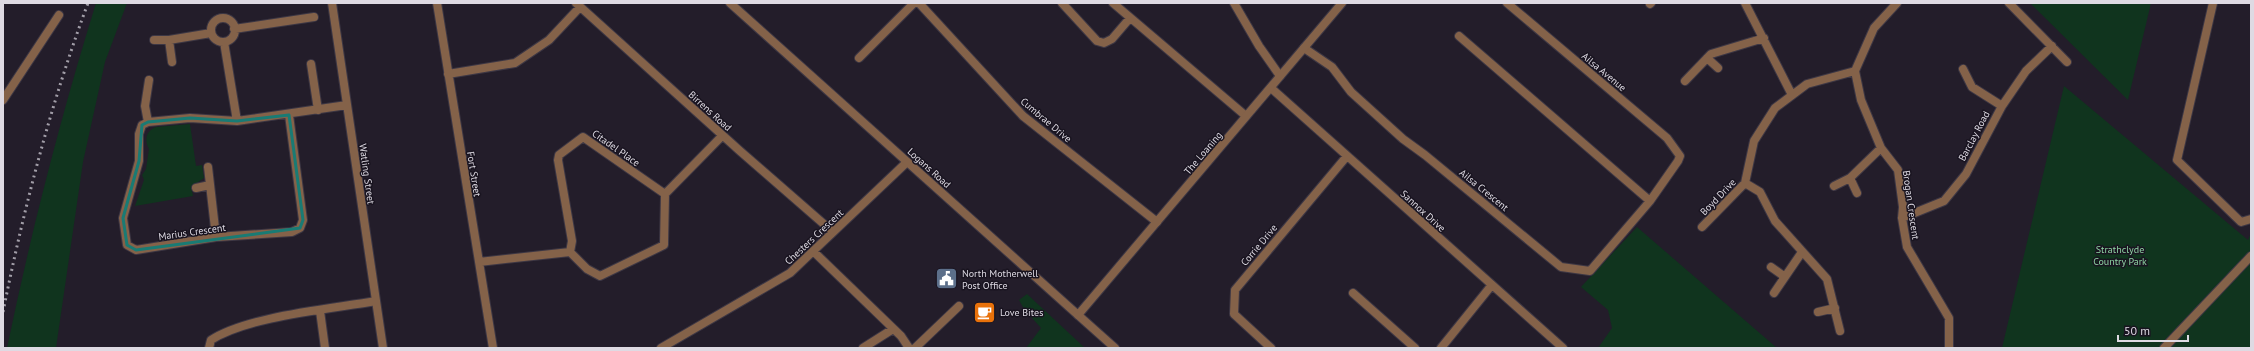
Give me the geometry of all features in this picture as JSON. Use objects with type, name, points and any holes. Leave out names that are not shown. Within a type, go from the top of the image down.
[{"type":"street","name":"Watling Street","points":[[332,3],[383,348]]},
{"type":"street","name":"Fort Street","points":[[437,3],[492,348]]},
{"type":"street","name":"Logans Road","points":[[730,3],[1115,348]]},
{"type":"street","points":[[859,58],[914,3]]},
{"type":"street","name":"Cumbrae Drive","points":[[919,3],[1022,116],[1158,222]]},
{"type":"street","points":[[1062,3],[1097,41],[1104,42],[1112,39],[1130,18]]},
{"type":"street","points":[[1113,3],[1246,116]]},
{"type":"street","points":[[1234,3],[1258,46],[1280,76]]},
{"type":"street","name":"The Loaning","points":[[1078,315],[1342,3]]},
{"type":"street","name":"Ailsa Avenue","points":[[1507,3],[1667,138],[1680,156],[1678,161]]},
{"type":"street","points":[[1745,3],[1792,95]]},
{"type":"street","points":[[1855,71],[1874,28],[1897,3]]},
{"type":"street","points":[[2009,3],[2067,62]]},
{"type":"street","points":[[2213,3],[2177,160],[2241,222],[2249,220]]},
{"type":"street","points":[[448,74],[515,63],[549,40],[578,5]]},
{"type":"street","name":"Birrens Road","points":[[578,5],[722,136],[833,232]]},
{"type":"street","points":[[3,100],[59,15]]},
{"type":"street","points":[[234,29],[314,17]]},
{"type":"street","points":[[221,19],[228,20],[234,29],[231,39],[224,42],[215,39],[212,33],[214,22],[221,19]]},
{"type":"street","points":[[154,40],[169,40],[212,33]]},
{"type":"street","points":[[1459,36],[1650,200]]},
{"type":"street","points":[[1685,81],[1711,54],[1764,38]]},
{"type":"street","points":[[169,40],[172,62]]},
{"type":"street","points":[[224,42],[237,121]]},
{"type":"street","name":"Barclay Road","points":[[1902,218],[1944,201],[1966,174],[2002,106],[2026,71],[2052,46]]},
{"type":"street","name":"Ailsa Crescent","points":[[1304,48],[1332,67],[1351,92],[1403,139],[1425,155],[1561,267],[1590,271],[1650,200],[1678,161]]},
{"type":"street","points":[[1707,58],[1718,68]]},
{"type":"street","points":[[311,64],[318,110]]},
{"type":"street","points":[[1963,69],[1972,87],[2002,106]]},
{"type":"street","name":"Boyd Drive","points":[[1702,227],[1745,183],[1754,141],[1775,108],[1808,84],[1855,71]]},
{"type":"street","name":"Brogan Crescent","points":[[1855,71],[1861,100],[1881,148],[1898,170],[1906,246],[1949,318],[1949,348]]},
{"type":"street","points":[[149,80],[145,106],[148,122],[190,118],[237,121],[347,105]]},
{"type":"street","name":"Sannox Drive","points":[[1271,88],[1491,286],[1563,348]]},
{"type":"street","name":"Marius Crescent","points":[[148,122],[142,125],[139,134],[139,161],[123,218],[127,245],[136,250],[216,237],[292,232],[300,228],[303,220],[289,114]]},
{"type":"street","points":[[479,262],[570,252],[587,269],[600,276],[664,244],[665,194],[722,136]]},
{"type":"street","name":"Citadel Place","points":[[570,252],[572,241],[558,160],[559,155],[583,137],[665,194]]},
{"type":"street","points":[[1834,186],[1850,178],[1881,148]]},
{"type":"street","name":"Corrie Drive","points":[[1271,348],[1234,314],[1235,290],[1346,156]]},
{"type":"street","name":"Chesters Crescent","points":[[661,348],[790,273],[907,162]]},
{"type":"street","points":[[208,166],[216,237]]},
{"type":"street","points":[[1850,178],[1857,193]]},
{"type":"street","points":[[1745,183],[1760,192],[1775,221],[1827,279],[1840,331]]},
{"type":"street","points":[[196,188],[210,185]]},
{"type":"street","points":[[813,251],[893,328],[909,348]]},
{"type":"street","points":[[1774,293],[1802,252]]},
{"type":"street","points":[[2164,348],[2251,256]]},
{"type":"street","points":[[1771,267],[1785,277]]},
{"type":"street","points":[[1441,348],[1491,286]]},
{"type":"street","points":[[1353,293],[1415,348]]},
{"type":"street","points":[[209,348],[210,340],[235,329],[284,316],[376,301]]},
{"type":"street","points":[[915,348],[959,306]]},
{"type":"street","points":[[1818,312],[1835,308]]},
{"type":"street","points":[[320,311],[325,348]]},
{"type":"street","points":[[863,348],[893,328]]},
{"type":"highlighted area","points":[[289,115],[303,220],[300,228],[136,250],[127,245],[123,218],[139,161],[142,125],[148,122],[190,118],[237,121]]},
{"type":"green space","points":[[96,3],[127,3],[105,62],[83,162],[56,348],[7,348],[47,174]]},
{"type":"green space","points":[[2030,3],[2151,3],[2128,100]]},
{"type":"green space","name":"Strathclyde Country Park","points":[[2064,86],[2248,240],[2251,233],[2251,348],[2002,348]]},
{"type":"green space","points":[[190,124],[196,166],[202,165],[204,178],[191,187],[193,196],[135,206],[144,180],[142,175],[146,169],[149,149],[146,139],[148,133],[156,127]]},
{"type":"green space","points":[[1637,227],[1777,348],[1598,348],[1612,328],[1608,310],[1581,287]]},
{"type":"green space","points":[[1027,294],[1085,348],[1026,348],[1041,328],[1024,309],[1019,300]]},
{"type":"railway","points":[[3,312],[29,194],[50,117],[88,3]]},
{"type":"place","name":"North Motherwell Post Office","points":[[946,279]]},
{"type":"place","name":"Love Bites","points":[[984,312]]}]
